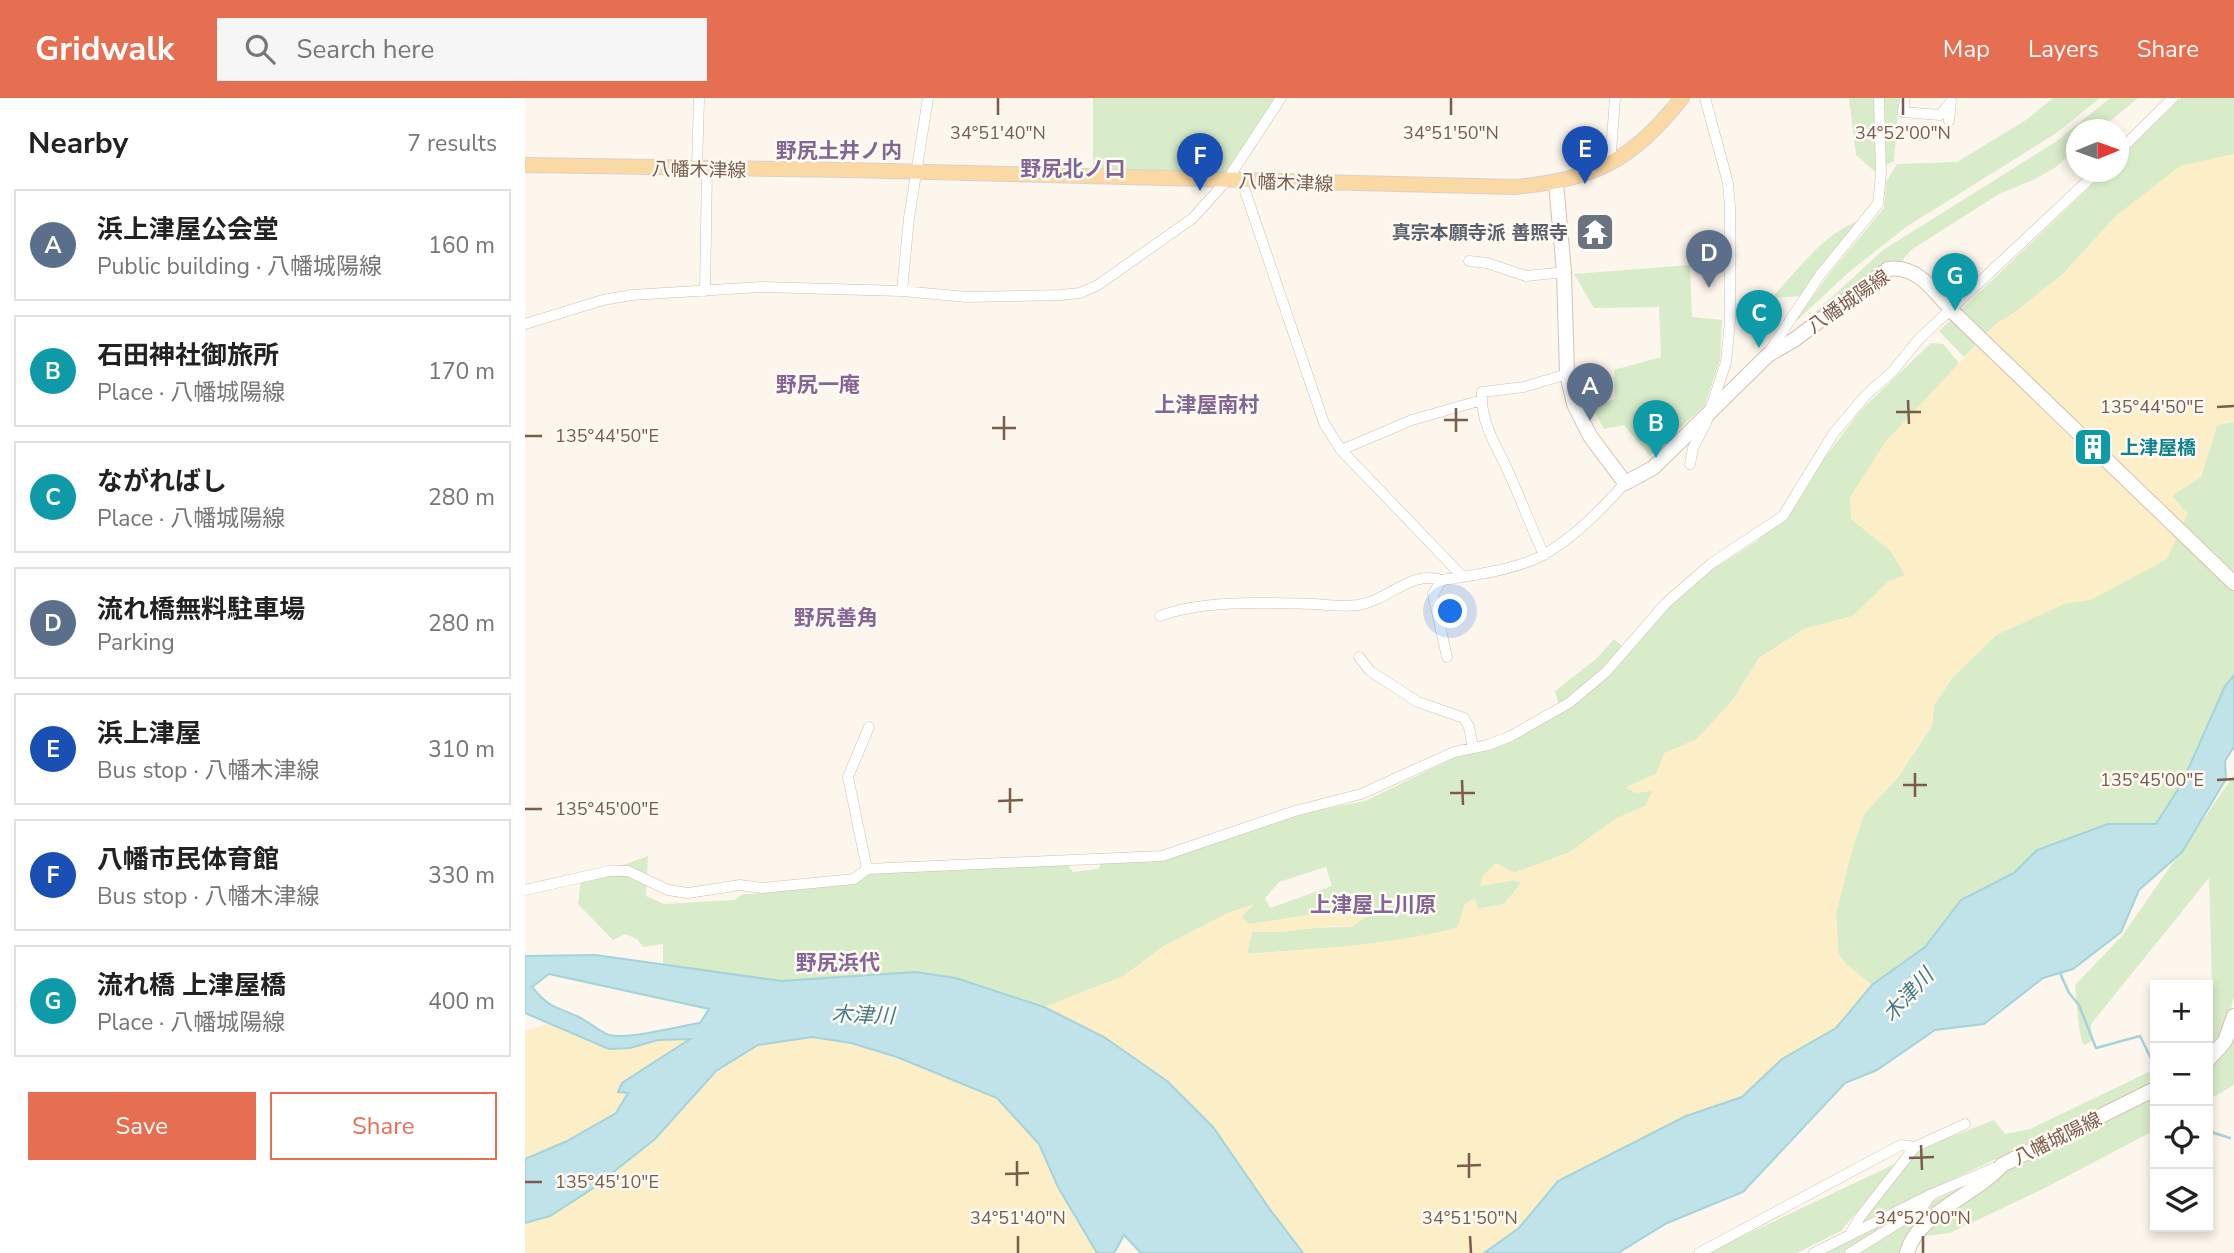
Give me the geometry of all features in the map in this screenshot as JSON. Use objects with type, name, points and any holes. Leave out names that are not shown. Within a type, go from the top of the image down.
[{"type":"main road","name":"八幡木津線","points":[[525,165],[1515,187],[1556,183],[1610,165],[1636,148],[1682,98]]},
{"type":"main road","points":[[1556,183],[1564,272],[1567,374],[1574,404],[1590,436],[1625,483]]},
{"type":"main road","name":"八幡城陽線","points":[[1625,483],[1653,468],[1711,408],[1768,355],[1794,340],[1888,269],[1898,268],[1923,279],[2234,583]]},
{"type":"main road","points":[[2213,1054],[2225,1041],[2234,1016]]},
{"type":"main road","name":"八幡城陽線","points":[[1907,1253],[1915,1234],[1927,1222],[1993,1176],[2002,1165],[2150,1091]]},
{"type":"street","points":[[699,98],[705,291]]},
{"type":"street","points":[[902,291],[916,173],[929,98]]},
{"type":"street","points":[[525,324],[603,300],[632,295],[761,287],[902,291],[967,297],[1080,293],[1098,285],[1193,218],[1227,180],[1280,98]]},
{"type":"street","points":[[1610,165],[1615,98]]},
{"type":"street","points":[[1690,464],[1693,448],[1711,408],[1726,362],[1730,321],[1728,183],[1705,98]]},
{"type":"street","points":[[1768,355],[1820,275],[1878,204],[1881,173],[1879,98]]},
{"type":"street","points":[[1905,98],[1903,111],[1940,115],[1951,100]]},
{"type":"street","points":[[2129,141],[2173,98]]},
{"type":"street","points":[[1949,121],[1951,100]]},
{"type":"street","points":[[1242,182],[1324,423],[1341,450],[1463,577]]},
{"type":"street","points":[[525,890],[609,871],[628,871],[668,890],[688,893],[740,885],[762,888],[854,879],[867,869],[1162,856],[1295,811],[1361,794],[1454,752],[1511,736],[1569,703],[1606,672],[1666,603],[1712,564],[1783,516],[1833,434],[1866,395],[1893,371],[1919,339],[1953,311],[2087,182]]},
{"type":"street","points":[[1469,261],[1487,263],[1527,276],[1564,272]]},
{"type":"street","points":[[1543,555],[1488,430],[1481,408],[1482,392],[1524,387],[1567,374]]},
{"type":"street","points":[[1341,450],[1412,420],[1482,400]]},
{"type":"street","points":[[1160,616],[1175,610],[1224,604],[1316,604],[1343,607],[1362,605],[1417,578],[1432,577],[1442,580],[1463,577],[1526,562],[1543,555],[1599,512],[1625,483]]},
{"type":"street","points":[[1442,580],[1433,594],[1447,657]]},
{"type":"street","points":[[1359,657],[1370,671],[1418,702],[1464,718],[1469,727],[1473,748]]},
{"type":"street","points":[[867,869],[848,777],[869,727]]},
{"type":"street","points":[[1849,1236],[1860,1217],[1915,1147],[1965,1125]]},
{"type":"street","points":[[1699,1253],[1901,1145],[1915,1147]]},
{"type":"street","points":[[1814,1253],[1931,1194],[2002,1165]]},
{"type":"street","points":[[1850,1253],[1921,1209],[1931,1194]]},
{"type":"green space","points":[[1093,98],[1275,98],[1225,175],[1093,170]]},
{"type":"green space","points":[[1849,98],[1899,98],[1894,161],[1874,171],[1856,155]]},
{"type":"green space","points":[[2053,98],[2100,98],[2074,119],[2066,119],[2066,125],[2055,134],[1906,227],[1848,273],[1791,326],[1830,273],[1884,208],[1886,182],[1897,164],[1957,162],[2026,120]]},
{"type":"green space","points":[[2110,98],[2138,98],[2112,119],[2084,119]]},
{"type":"green space","points":[[2181,98],[2234,98],[2234,154],[2180,167],[2116,216],[2063,274],[1995,325],[1964,357],[1939,331],[2095,182],[2129,182],[2129,149]]},
{"type":"green space","points":[[2066,134],[2066,158],[2056,167],[1999,194],[1911,250],[1902,265],[1783,342],[1883,250]]},
{"type":"green space","points":[[1863,219],[1801,296],[1772,298],[1802,263],[1825,242],[1837,232]]},
{"type":"green space","points":[[1690,265],[1692,317],[1722,320],[1720,360],[1705,405],[1650,456],[1624,425],[1604,429],[1592,407],[1615,399],[1614,370],[1661,357],[1659,307],[1594,308],[1574,274]]},
{"type":"green space","points":[[1931,343],[1943,344],[1959,363],[1945,379],[1851,519],[1890,550],[1906,575],[1889,581],[1853,616],[1804,629],[1759,658],[1733,700],[1697,739],[1665,753],[1656,774],[1627,787],[1653,791],[1645,806],[1617,818],[1570,852],[1480,886],[1513,880],[1522,882],[1504,904],[1477,909],[1457,928],[1425,936],[1352,946],[1246,954],[1252,932],[1352,927],[1355,908],[1250,924],[1241,917],[1253,905],[1228,913],[1164,946],[1122,977],[1044,1007],[956,978],[915,972],[781,981],[663,964],[663,944],[643,947],[637,939],[625,934],[613,940],[578,904],[581,880],[648,856],[646,896],[664,904],[734,900],[743,894],[755,894],[771,884],[840,883],[862,872],[1067,864],[1073,872],[1098,869],[1102,862],[1163,860],[1289,816],[1365,801],[1458,756],[1490,750],[1536,728],[1559,705],[1555,691],[1596,659],[1614,639],[1627,650],[1660,616],[1713,569],[1757,541],[1790,511],[1821,463],[1860,411]],"holes":[[[1326,867],[1332,886],[1270,908],[1265,898],[1279,882]]]},
{"type":"green space","points":[[2234,422],[2234,675],[2225,686],[2182,783],[2156,824],[2108,824],[2037,850],[2014,873],[1961,900],[1925,947],[1872,985],[1838,954],[1836,913],[1864,814],[1899,776],[1932,726],[1934,705],[1953,677],[1996,635],[2064,604],[2093,599],[2171,496],[2201,477],[2217,425]]},
{"type":"green space","points":[[2234,775],[2234,996],[2226,1030],[2213,1046],[2209,878],[2091,1024],[2092,1041],[2084,1045],[2079,1026],[2075,985],[2122,936]]},
{"type":"green space","points":[[2234,1029],[2234,1085],[2213,1097],[2213,1056]]},
{"type":"green space","points":[[2150,1071],[2150,1085],[1859,1224],[1920,1149],[1994,1120],[2005,1134],[2030,1129]]},
{"type":"green space","points":[[2150,1095],[2150,1133],[2043,1189],[1950,1233],[1918,1237],[1940,1216],[2025,1156]]},
{"type":"green space","points":[[1897,1163],[1841,1231],[1797,1253],[1707,1253]]},
{"type":"green space","points":[[1983,1177],[1901,1253],[1823,1253]]},
{"type":"sand","points":[[2234,154],[2234,422],[2217,425],[2201,477],[2172,496],[2188,514],[2167,559],[2093,599],[2064,604],[1996,635],[1953,677],[1934,705],[1932,725],[1899,776],[1864,814],[1851,854],[1836,913],[1838,954],[1872,985],[1836,1028],[1782,1059],[1742,1097],[1686,1116],[1558,1181],[1519,1228],[1484,1253],[1303,1253],[1269,1208],[1104,1037],[1044,1007],[1122,977],[1164,946],[1228,913],[1254,904],[1241,917],[1250,924],[1356,908],[1369,915],[1352,927],[1328,926],[1284,932],[1252,932],[1247,954],[1379,942],[1457,928],[1465,903],[1475,899],[1478,909],[1504,904],[1522,883],[1513,880],[1480,886],[1483,875],[1496,863],[1515,873],[1570,852],[1617,818],[1645,806],[1652,791],[1636,793],[1626,788],[1656,774],[1665,753],[1697,739],[1733,700],[1759,658],[1804,629],[1853,616],[1889,581],[1905,575],[1890,550],[1851,519],[1850,497],[1886,441],[1995,325],[2063,274],[2116,216],[2180,166]]},
{"type":"sand","points":[[550,1023],[613,1049],[671,1038],[691,1038],[629,1092],[616,1113],[567,1141],[525,1159],[525,1031]]},
{"type":"sand","points":[[812,1037],[851,1043],[897,1057],[997,1098],[1039,1144],[1058,1187],[1097,1253],[525,1253],[525,1223],[550,1216],[694,1094],[716,1071],[758,1045]]},
{"type":"water","name":"木津川","points":[[2234,675],[2234,747],[2225,761],[2226,779],[2182,852],[2139,890],[2121,932],[2073,969],[2043,978],[1984,1024],[1935,1030],[1877,1070],[1845,1083],[1743,1192],[1667,1223],[1618,1253],[1484,1253],[1519,1228],[1558,1181],[1686,1116],[1742,1097],[1782,1059],[1836,1028],[1872,985],[1925,947],[1961,900],[2014,873],[2037,850],[2108,824],[2156,824],[2182,783],[2225,686]]},
{"type":"water","name":"木津川","points":[[595,955],[781,981],[915,972],[956,978],[1044,1007],[1104,1037],[1167,1081],[1213,1127],[1303,1253],[1141,1253],[1124,1235],[1114,1253],[1097,1253],[1058,1187],[1039,1144],[997,1098],[897,1057],[851,1043],[812,1037],[758,1045],[716,1071],[655,1139],[592,1189],[550,1216],[525,1223],[525,1159],[567,1141],[616,1113],[628,1093],[618,1092],[622,1083],[690,1039],[658,1040],[630,1048],[609,1049],[525,1013],[525,956]],"holes":[[[549,974],[709,1009],[700,1023],[617,1036],[609,1035],[581,1018],[554,1007],[532,987]]]},
{"type":"waterway","points":[[2060,973],[2069,993],[2079,1005],[2096,1048],[2140,1036],[2150,1057]]},
{"type":"waterway","points":[[2213,1133],[2230,1138]]},
{"type":"place","name":"浜上津屋","points":[[1585,184]]},
{"type":"place","name":"八幡市民体育館","points":[[1200,191]]},
{"type":"place","name":"真宗本願寺派 善照寺","points":[[1595,232]]},
{"type":"place","name":"流れ橋無料駐車場","points":[[1709,288]]},
{"type":"place","name":"流れ橋 上津屋橋","points":[[1955,311]]},
{"type":"place","name":"ながればし","points":[[1759,348]]},
{"type":"place","name":"浜上津屋公会堂","points":[[1590,421]]},
{"type":"place","name":"上津屋橋","points":[[2093,447]]},
{"type":"place","name":"石田神社御旅所","points":[[1656,458]]},
{"type":"district","name":"野尻土井ノ内","points":[[839,151]]},
{"type":"district","name":"野尻北ノ口","points":[[1073,169]]},
{"type":"district","name":"野尻一庵","points":[[818,385]]},
{"type":"district","name":"上津屋南村","points":[[1207,405]]},
{"type":"district","name":"野尻善角","points":[[836,618]]},
{"type":"district","name":"上津屋上川原","points":[[1373,905]]},
{"type":"district","name":"野尻浜代","points":[[838,963]]}]
